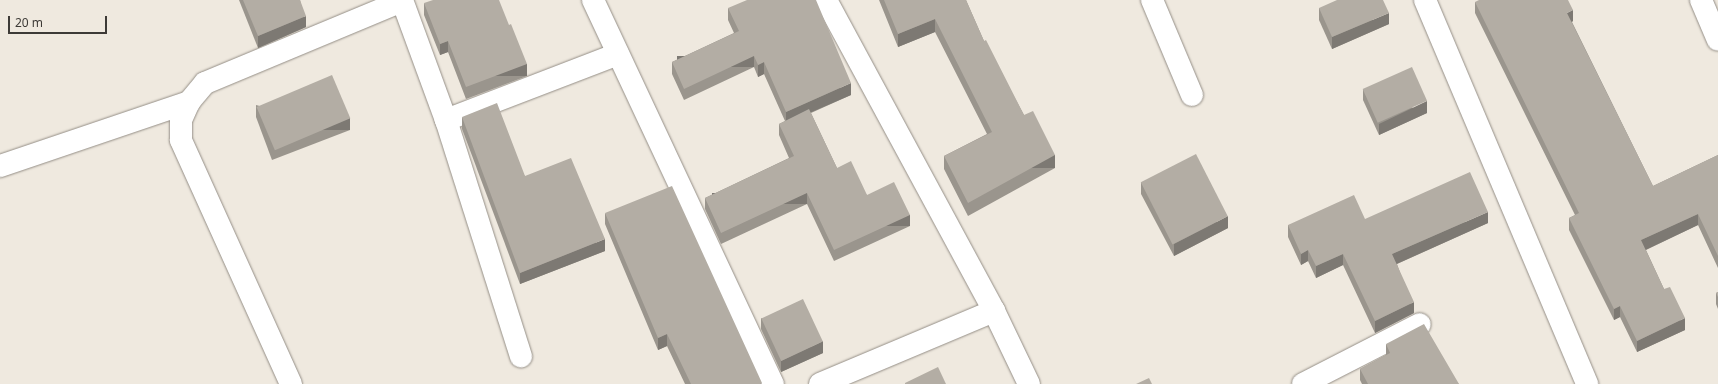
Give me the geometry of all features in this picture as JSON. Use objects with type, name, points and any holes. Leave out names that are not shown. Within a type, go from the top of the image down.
[{"type":"street","points":[[593,0],[773,384]]},
{"type":"street","points":[[826,0],[994,310],[1029,384]]},
{"type":"street","points":[[1152,0],[1192,95]]},
{"type":"street","points":[[1425,0],[1588,384]]},
{"type":"street","points":[[1701,0],[1718,40]]},
{"type":"street","points":[[291,384],[181,140],[181,120],[189,102],[205,83],[402,1],[446,120],[521,356]]},
{"type":"street","points":[[446,120],[618,54]]},
{"type":"street","points":[[0,166],[189,102]]},
{"type":"street","points":[[820,384],[994,310]]},
{"type":"street","points":[[1303,384],[1420,324]]},
{"type":"building","points":[[243,0],[300,0],[306,16],[258,36]]},
{"type":"building","points":[[433,0],[499,0],[509,25],[511,24],[527,64],[466,87],[448,41],[440,44],[424,3]]},
{"type":"building","points":[[747,0],[816,0],[851,83],[786,112],[764,62],[758,65],[754,56],[684,89],[672,62],[739,31],[728,8]]},
{"type":"building","points":[[884,0],[966,0],[984,41],[986,40],[1024,115],[1033,111],[1055,155],[968,203],[944,156],[992,132],[935,19],[898,34]]},
{"type":"building","points":[[1337,0],[1383,0],[1389,13],[1332,37],[1319,8]]},
{"type":"building","points":[[1479,0],[1568,0],[1573,10],[1567,13],[1653,186],[1718,155],[1718,256],[1698,214],[1641,240],[1664,289],[1670,287],[1685,318],[1637,341],[1620,306],[1614,309],[1569,218],[1579,213],[1475,2]]},
{"type":"building","points":[[1412,67],[1427,101],[1378,123],[1363,89]]},
{"type":"building","points":[[332,75],[350,118],[275,150],[257,107]]},
{"type":"building","points":[[497,103],[525,176],[571,158],[605,239],[520,273],[462,117]]},
{"type":"building","points":[[809,109],[837,168],[851,161],[867,195],[894,182],[910,215],[834,250],[807,193],[721,233],[705,198],[794,156],[779,124]]},
{"type":"building","points":[[1196,154],[1228,216],[1173,245],[1141,182]]},
{"type":"building","points":[[1470,172],[1488,212],[1392,254],[1414,302],[1375,321],[1343,254],[1316,266],[1308,250],[1301,254],[1288,225],[1354,195],[1365,219]]},
{"type":"building","points":[[672,186],[762,383],[760,384],[691,384],[667,334],[658,338],[605,213]]},
{"type":"building","points":[[803,299],[823,342],[781,361],[761,318]]},
{"type":"building","points":[[1424,324],[1459,384],[1368,384],[1360,369],[1390,353],[1386,344]]},
{"type":"building","points":[[938,367],[946,384],[905,384],[905,383]]},
{"type":"building","points":[[1149,378],[1152,384],[1136,384]]}]
